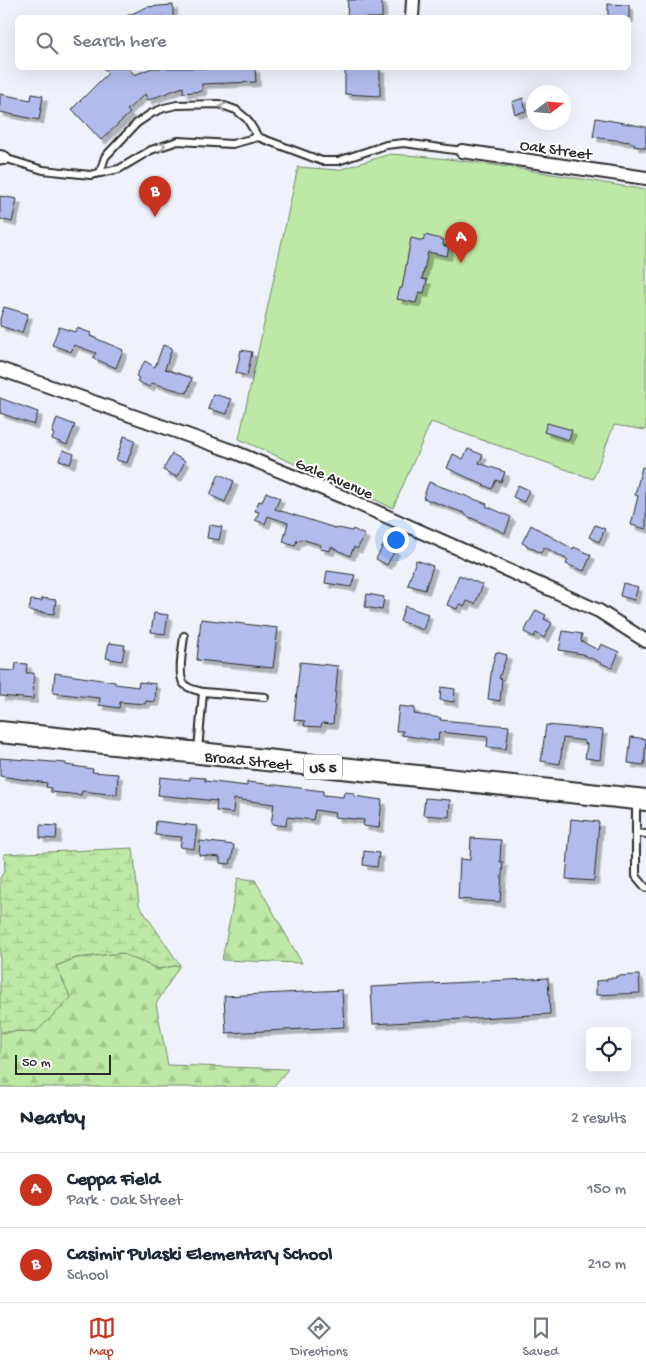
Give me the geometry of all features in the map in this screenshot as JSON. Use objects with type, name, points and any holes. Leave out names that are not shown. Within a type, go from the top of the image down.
[{"type":"main road","name":"Broad Street","points":[[0,732],[641,800]]},
{"type":"street","points":[[412,0],[412,15]]},
{"type":"street","name":"Oak Street","points":[[462,151],[646,178]]},
{"type":"street","name":"Gale Avenue","points":[[0,369],[232,451],[591,608],[644,636]]},
{"type":"lane","points":[[100,173],[105,157],[137,123],[164,108],[219,104],[236,110],[248,119],[258,137]]},
{"type":"lane","points":[[2,157],[43,170],[90,175],[119,168],[151,150],[178,141],[232,144],[258,137],[322,161],[338,161],[386,145],[404,143],[462,151]]},
{"type":"lane","points":[[184,636],[180,676],[190,688],[203,692],[265,697]]},
{"type":"lane","points":[[198,753],[203,692]]},
{"type":"lane","points":[[641,800],[636,833],[636,876],[646,888]]},
{"type":"lane","points":[[636,833],[646,834]]},
{"type":"green space","points":[[390,154],[487,164],[646,190],[646,430],[614,425],[593,479],[431,422],[393,508],[239,439],[298,167],[338,170]]},
{"type":"green space","points":[[133,848],[139,905],[180,965],[158,969],[121,953],[76,958],[56,966],[71,998],[37,1031],[0,1032],[0,878],[5,870],[4,854]]},
{"type":"green space","points":[[238,878],[255,880],[302,963],[222,960]]},
{"type":"green space","points":[[121,953],[158,969],[180,965],[156,1004],[168,1065],[288,1069],[273,1087],[0,1087],[0,1032],[37,1030],[56,966],[76,958]]},
{"type":"building","points":[[348,0],[382,0],[382,15],[347,15]]},
{"type":"building","points":[[608,4],[629,5],[629,15],[608,15]]},
{"type":"building","points":[[173,5],[173,15],[129,15],[147,7]]},
{"type":"building","points":[[105,70],[130,70],[134,75],[147,70],[255,70],[256,82],[202,84],[202,91],[183,93],[183,87],[148,100],[145,94],[127,110],[130,113],[101,140],[72,109],[108,73]]},
{"type":"building","points":[[345,70],[380,70],[380,96],[345,94]]},
{"type":"building","points":[[0,94],[31,100],[32,94],[43,96],[39,120],[0,112]]},
{"type":"building","points":[[523,98],[526,111],[515,114],[512,102]]},
{"type":"building","points":[[596,118],[646,127],[646,148],[634,146],[635,144],[630,142],[593,137]]},
{"type":"building","points":[[0,196],[17,199],[12,222],[0,219]]},
{"type":"building","points":[[425,235],[444,240],[443,245],[449,247],[447,256],[428,252],[422,279],[427,280],[424,293],[419,292],[416,303],[397,299],[400,288],[402,288],[411,238],[423,241]]},
{"type":"building","points":[[4,307],[28,314],[22,333],[0,326]]},
{"type":"building","points":[[59,327],[75,332],[77,328],[91,333],[90,336],[123,350],[116,368],[93,358],[96,353],[74,345],[71,352],[52,345]]},
{"type":"building","points":[[163,345],[172,348],[165,369],[192,378],[187,393],[152,383],[149,387],[137,381],[139,378],[136,376],[145,361],[155,367]]},
{"type":"building","points":[[241,350],[252,352],[247,376],[236,373]]},
{"type":"building","points":[[213,394],[231,399],[227,414],[208,409]]},
{"type":"building","points":[[0,398],[38,412],[34,425],[0,413]]},
{"type":"building","points":[[57,418],[75,425],[67,445],[52,439]]},
{"type":"building","points":[[547,423],[572,430],[569,440],[544,432]]},
{"type":"building","points":[[124,436],[135,440],[127,463],[116,460]]},
{"type":"building","points":[[468,449],[483,455],[479,463],[505,472],[501,482],[496,480],[492,489],[447,468],[453,454],[463,459]]},
{"type":"building","points":[[63,450],[74,454],[70,464],[59,460]]},
{"type":"building","points":[[172,454],[185,461],[177,477],[163,470]]},
{"type":"building","points":[[642,467],[646,468],[646,529],[631,525],[638,496],[635,495]]},
{"type":"building","points":[[219,474],[234,481],[225,502],[210,495]]},
{"type":"building","points":[[429,482],[487,504],[486,506],[511,517],[505,533],[464,513],[423,498]]},
{"type":"building","points":[[518,485],[529,490],[524,502],[513,497]]},
{"type":"building","points":[[266,492],[280,498],[275,509],[338,529],[352,531],[353,529],[365,535],[357,549],[354,547],[350,556],[331,547],[330,551],[320,549],[321,545],[301,539],[300,541],[297,540],[295,546],[283,542],[288,523],[268,516],[265,524],[255,520],[259,512],[255,511],[259,501],[262,502]]},
{"type":"building","points":[[209,525],[222,527],[219,540],[207,538]]},
{"type":"building","points":[[531,525],[573,549],[574,547],[591,555],[584,571],[566,564],[568,560],[544,547],[541,553],[522,543]]},
{"type":"building","points":[[595,525],[605,529],[599,542],[589,537]]},
{"type":"building","points":[[384,544],[395,550],[387,565],[376,559]]},
{"type":"building","points":[[416,560],[433,566],[425,590],[408,585]]},
{"type":"building","points":[[327,571],[355,575],[351,587],[325,583]]},
{"type":"building","points":[[459,575],[483,585],[475,604],[467,601],[465,606],[459,604],[457,609],[447,605]]},
{"type":"building","points":[[623,583],[638,587],[634,600],[620,596]]},
{"type":"building","points":[[367,594],[384,597],[382,610],[365,607]]},
{"type":"building","points":[[42,598],[56,600],[54,614],[29,611],[31,600],[42,601]]},
{"type":"building","points":[[405,606],[428,614],[423,630],[400,621]]},
{"type":"building","points":[[536,610],[546,615],[544,619],[552,623],[544,638],[536,633],[534,637],[524,632]]},
{"type":"building","points":[[154,613],[168,615],[165,634],[151,632]]},
{"type":"building","points":[[201,619],[278,628],[273,668],[197,660]]},
{"type":"building","points":[[563,631],[582,634],[581,641],[598,650],[601,644],[619,652],[612,668],[582,654],[559,650]]},
{"type":"building","points":[[109,643],[125,645],[122,661],[106,658]]},
{"type":"building","points":[[496,652],[507,655],[499,678],[502,679],[500,701],[488,699],[492,666]]},
{"type":"building","points":[[300,662],[338,666],[333,724],[322,723],[321,727],[304,726],[305,721],[294,720]]},
{"type":"building","points":[[16,663],[27,664],[26,673],[34,673],[33,699],[0,696],[0,670],[15,671]]},
{"type":"building","points":[[55,673],[138,687],[139,682],[156,684],[155,702],[146,701],[145,704],[120,702],[119,708],[99,705],[100,698],[53,693]]},
{"type":"building","points":[[441,687],[455,689],[454,702],[440,700]]},
{"type":"building","points":[[399,706],[415,708],[414,714],[441,718],[440,720],[509,726],[506,749],[487,747],[488,737],[439,732],[438,741],[402,735],[403,731],[396,731]]},
{"type":"building","points":[[546,725],[603,730],[600,760],[585,758],[587,744],[584,743],[585,741],[563,738],[560,764],[541,761]]},
{"type":"building","points":[[631,737],[646,739],[644,765],[628,763]]},
{"type":"building","points":[[0,758],[66,763],[66,765],[93,769],[92,772],[118,774],[117,795],[82,791],[81,795],[51,792],[51,788],[46,787],[47,783],[0,776]]},
{"type":"building","points":[[160,777],[190,780],[190,777],[205,778],[205,781],[247,786],[247,782],[276,785],[323,791],[323,795],[343,797],[344,792],[354,793],[354,796],[382,800],[379,828],[363,826],[364,820],[334,817],[335,813],[315,810],[313,820],[287,817],[286,826],[271,824],[274,804],[234,799],[233,813],[216,811],[217,801],[158,795]]},
{"type":"building","points":[[425,798],[450,800],[449,817],[423,815]]},
{"type":"building","points":[[571,819],[599,822],[594,881],[566,879]]},
{"type":"building","points":[[156,821],[197,826],[194,849],[180,847],[182,837],[155,835]]},
{"type":"building","points":[[40,825],[57,826],[56,839],[40,838]]},
{"type":"building","points":[[471,838],[501,840],[500,862],[503,862],[500,902],[458,899],[460,859],[470,860]]},
{"type":"building","points":[[200,841],[234,845],[230,864],[220,863],[220,857],[199,855]]},
{"type":"building","points":[[364,851],[379,853],[377,867],[363,865]]},
{"type":"building","points":[[639,975],[640,993],[596,995],[596,981],[616,978],[616,976]]},
{"type":"building","points":[[548,978],[550,1014],[373,1024],[371,987]]},
{"type":"building","points":[[342,990],[344,1027],[226,1033],[224,996]]},
{"type":"place","name":"Casimir Pulaski Elementary School","points":[[155,217]]},
{"type":"place","name":"Ceppa Field","points":[[461,263]]}]
